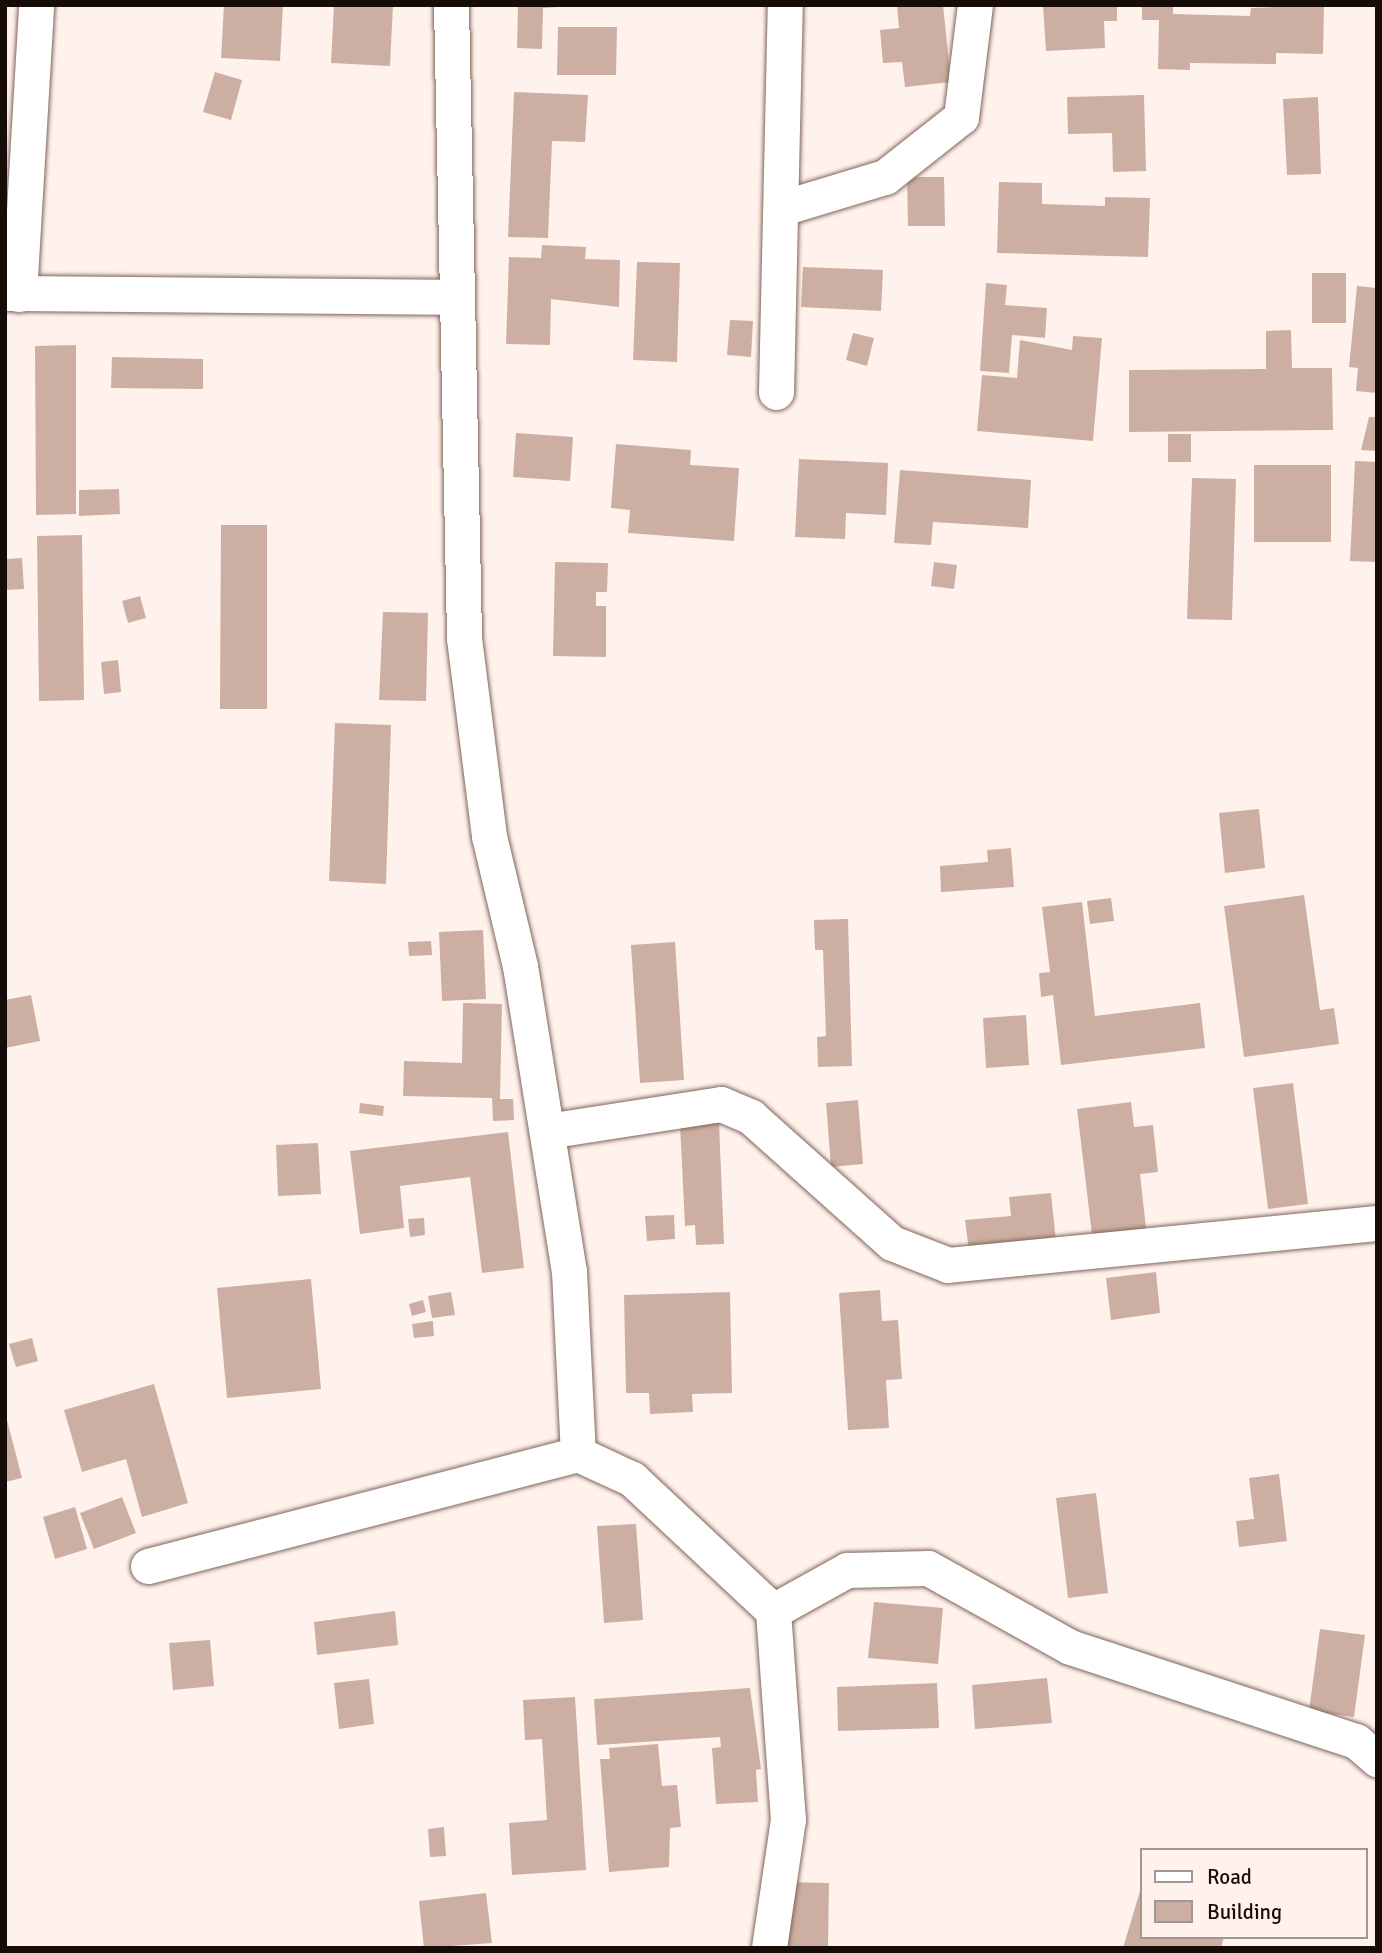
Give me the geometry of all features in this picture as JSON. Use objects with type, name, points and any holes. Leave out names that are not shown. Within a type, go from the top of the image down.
[{"type":"street","points":[[36,5],[12,293],[453,297]]},
{"type":"street","points":[[451,5],[453,297],[464,638],[491,846],[520,965],[569,1271],[578,1454]]},
{"type":"street","points":[[776,392],[785,5]]},
{"type":"street","points":[[782,208],[885,177],[961,117],[975,5]]},
{"type":"street","points":[[547,1132],[721,1104],[751,1117],[892,1243],[948,1265],[1377,1223]]},
{"type":"street","points":[[148,1566],[578,1454],[632,1479],[773,1611],[788,1819],[769,1948]]},
{"type":"street","points":[[773,1611],[847,1570],[928,1568],[1070,1647],[1356,1741],[1377,1759]]},
{"type":"building","points":[[224,5],[283,5],[280,61],[221,58]]},
{"type":"building","points":[[334,5],[393,5],[390,66],[331,63]]},
{"type":"building","points":[[518,5],[588,5],[543,8],[542,49],[517,48]]},
{"type":"building","points":[[897,5],[943,5],[951,82],[905,87],[902,62],[883,63],[880,30],[899,28]]},
{"type":"building","points":[[1043,5],[1117,5],[1117,21],[1104,21],[1105,48],[1046,51]]},
{"type":"building","points":[[1142,5],[1173,5],[1173,14],[1250,16],[1251,8],[1324,5],[1323,54],[1276,53],[1276,64],[1190,63],[1190,70],[1158,69],[1159,20],[1142,20]]},
{"type":"building","points":[[558,27],[617,27],[616,75],[557,75]]},
{"type":"building","points":[[215,72],[242,80],[231,120],[203,112]]},
{"type":"building","points":[[514,92],[588,95],[585,142],[552,141],[548,238],[508,237]]},
{"type":"building","points":[[1144,95],[1146,171],[1113,172],[1112,133],[1068,134],[1067,97]]},
{"type":"building","points":[[1318,97],[1321,174],[1287,175],[1283,99]]},
{"type":"building","points":[[907,177],[944,177],[945,226],[908,226]]},
{"type":"building","points":[[999,182],[1042,183],[1042,204],[1105,206],[1105,197],[1150,198],[1148,257],[997,253]]},
{"type":"building","points":[[542,245],[586,247],[585,259],[620,260],[619,307],[551,299],[550,345],[506,344],[509,257],[541,258]]},
{"type":"building","points":[[637,262],[680,263],[677,362],[633,360]]},
{"type":"building","points":[[803,267],[883,270],[881,311],[801,307]]},
{"type":"building","points":[[1312,273],[1346,273],[1346,323],[1312,323]]},
{"type":"building","points":[[986,283],[1007,285],[1005,305],[1047,308],[1045,338],[1012,335],[1009,373],[980,371]]},
{"type":"building","points":[[1357,286],[1377,288],[1377,393],[1356,391],[1358,368],[1349,367]]},
{"type":"building","points":[[730,320],[753,321],[751,357],[727,355]]},
{"type":"building","points":[[1291,330],[1292,368],[1332,368],[1333,430],[1129,432],[1129,370],[1266,369],[1266,331]]},
{"type":"building","points":[[853,333],[874,338],[867,366],[846,360]]},
{"type":"building","points":[[1073,336],[1102,338],[1093,441],[977,431],[982,375],[1017,378],[1020,340],[1072,350]]},
{"type":"building","points":[[76,345],[76,514],[36,515],[35,346]]},
{"type":"building","points":[[112,357],[203,359],[203,389],[111,388]]},
{"type":"building","points":[[1369,417],[1377,417],[1377,451],[1361,450]]},
{"type":"building","points":[[516,433],[573,437],[570,481],[513,477]]},
{"type":"building","points":[[1168,434],[1191,434],[1191,462],[1168,462]]},
{"type":"building","points":[[616,444],[691,450],[690,465],[739,468],[734,541],[628,533],[630,510],[611,508]]},
{"type":"building","points":[[799,459],[888,463],[886,515],[846,513],[845,539],[795,537]]},
{"type":"building","points":[[1355,461],[1377,462],[1377,562],[1350,561]]},
{"type":"building","points":[[1254,465],[1331,465],[1331,542],[1254,542]]},
{"type":"building","points":[[900,470],[1031,480],[1028,528],[933,522],[931,545],[894,543]]},
{"type":"building","points":[[1192,478],[1236,479],[1232,620],[1187,619]]},
{"type":"building","points":[[119,489],[120,514],[79,516],[79,490]]},
{"type":"building","points":[[221,525],[267,525],[267,709],[220,709]]},
{"type":"building","points":[[82,535],[84,700],[39,701],[37,536]]},
{"type":"building","points":[[22,558],[24,589],[5,590],[5,559]]},
{"type":"building","points":[[555,562],[608,563],[607,592],[596,592],[596,606],[606,606],[606,657],[553,656]]},
{"type":"building","points":[[934,562],[957,565],[954,589],[931,586]]},
{"type":"building","points":[[140,596],[146,618],[128,623],[122,601]]},
{"type":"building","points":[[383,612],[428,613],[426,701],[379,700]]},
{"type":"building","points":[[118,660],[121,692],[104,694],[101,662]]},
{"type":"building","points":[[335,723],[391,725],[386,884],[329,881]]},
{"type":"building","points":[[1259,809],[1265,868],[1225,873],[1219,813]]},
{"type":"building","points":[[1011,848],[1014,887],[941,892],[940,866],[988,862],[987,850]]},
{"type":"building","points":[[1304,895],[1320,1010],[1334,1008],[1339,1044],[1244,1057],[1224,906]]},
{"type":"building","points":[[1111,898],[1114,921],[1090,924],[1087,901]]},
{"type":"building","points":[[1082,902],[1095,1016],[1200,1003],[1205,1048],[1061,1065],[1053,995],[1041,997],[1039,973],[1050,972],[1042,907]]},
{"type":"building","points":[[848,919],[852,1066],[818,1067],[817,1037],[826,1036],[823,950],[815,950],[814,920]]},
{"type":"building","points":[[483,930],[486,999],[442,1001],[439,932]]},
{"type":"building","points":[[431,941],[432,955],[409,956],[408,942]]},
{"type":"building","points":[[675,942],[684,1080],[640,1083],[631,945]]},
{"type":"building","points":[[31,995],[40,1041],[5,1048],[5,1000]]},
{"type":"building","points":[[463,1003],[502,1004],[500,1099],[513,1099],[514,1120],[493,1121],[492,1098],[403,1096],[404,1061],[462,1063]]},
{"type":"building","points":[[1026,1015],[1029,1065],[986,1068],[983,1018]]},
{"type":"building","points":[[1293,1083],[1308,1204],[1268,1209],[1253,1088]]},
{"type":"building","points":[[858,1100],[863,1164],[831,1167],[826,1103]]},
{"type":"building","points":[[1131,1102],[1134,1127],[1153,1125],[1158,1172],[1140,1174],[1147,1237],[1093,1243],[1077,1109]]},
{"type":"building","points":[[360,1103],[384,1106],[383,1116],[359,1113]]},
{"type":"building","points":[[719,1123],[724,1244],[696,1245],[695,1225],[685,1226],[680,1124]]},
{"type":"building","points":[[508,1132],[524,1268],[482,1273],[470,1177],[400,1186],[404,1228],[360,1234],[350,1151]]},
{"type":"building","points":[[318,1143],[321,1194],[278,1196],[276,1145]]},
{"type":"building","points":[[1051,1193],[1056,1241],[969,1251],[965,1220],[1011,1216],[1009,1197]]},
{"type":"building","points":[[674,1215],[675,1239],[647,1241],[645,1216]]},
{"type":"building","points":[[424,1218],[425,1235],[410,1237],[408,1219]]},
{"type":"building","points":[[1156,1272],[1160,1313],[1111,1320],[1106,1278]]},
{"type":"building","points":[[311,1279],[321,1389],[227,1398],[217,1288]]},
{"type":"building","points":[[880,1290],[882,1321],[898,1320],[902,1379],[886,1380],[889,1428],[848,1430],[839,1293]]},
{"type":"building","points":[[451,1292],[455,1315],[432,1318],[428,1296]]},
{"type":"building","points":[[730,1292],[732,1393],[692,1394],[693,1412],[650,1414],[649,1393],[626,1393],[624,1295]]},
{"type":"building","points":[[423,1300],[426,1312],[412,1316],[409,1304]]},
{"type":"building","points":[[433,1321],[434,1336],[414,1338],[412,1324]]},
{"type":"building","points":[[32,1338],[38,1361],[16,1367],[9,1344]]},
{"type":"building","points":[[154,1384],[188,1503],[142,1517],[126,1459],[82,1472],[64,1410]]},
{"type":"building","points":[[5,1412],[22,1478],[5,1482]]},
{"type":"building","points":[[1279,1474],[1287,1541],[1239,1547],[1236,1521],[1254,1519],[1249,1478]]},
{"type":"building","points":[[1096,1493],[1108,1593],[1068,1598],[1056,1498]]},
{"type":"building","points":[[122,1497],[136,1533],[94,1549],[80,1513]]},
{"type":"building","points":[[75,1507],[87,1549],[55,1559],[43,1517]]},
{"type":"building","points":[[636,1524],[643,1620],[604,1623],[597,1526]]},
{"type":"building","points":[[874,1602],[943,1608],[938,1664],[868,1658]]},
{"type":"building","points":[[395,1611],[398,1645],[317,1655],[314,1622]]},
{"type":"building","points":[[1320,1629],[1365,1635],[1354,1717],[1309,1711]]},
{"type":"building","points":[[210,1640],[214,1686],[173,1690],[169,1643]]},
{"type":"building","points":[[1047,1678],[1052,1723],[975,1729],[972,1685]]},
{"type":"building","points":[[369,1679],[374,1724],[339,1729],[334,1683]]},
{"type":"building","points":[[937,1683],[939,1728],[838,1731],[837,1687]]},
{"type":"building","points":[[750,1688],[761,1769],[756,1770],[758,1802],[716,1804],[712,1748],[721,1747],[720,1737],[597,1745],[594,1699]]},
{"type":"building","points":[[575,1697],[586,1870],[512,1875],[509,1823],[547,1820],[542,1739],[525,1740],[523,1700]]},
{"type":"building","points":[[658,1744],[662,1786],[677,1785],[681,1827],[670,1828],[669,1867],[609,1872],[600,1759],[610,1759],[609,1748]]},
{"type":"building","points":[[444,1827],[446,1856],[430,1857],[428,1829]]},
{"type":"building","points":[[784,1882],[829,1883],[828,1948],[782,1948]]},
{"type":"building","points":[[1140,1891],[1140,1939],[1223,1939],[1221,1948],[1123,1948]]},
{"type":"building","points":[[486,1893],[492,1943],[424,1948],[419,1901]]}]
